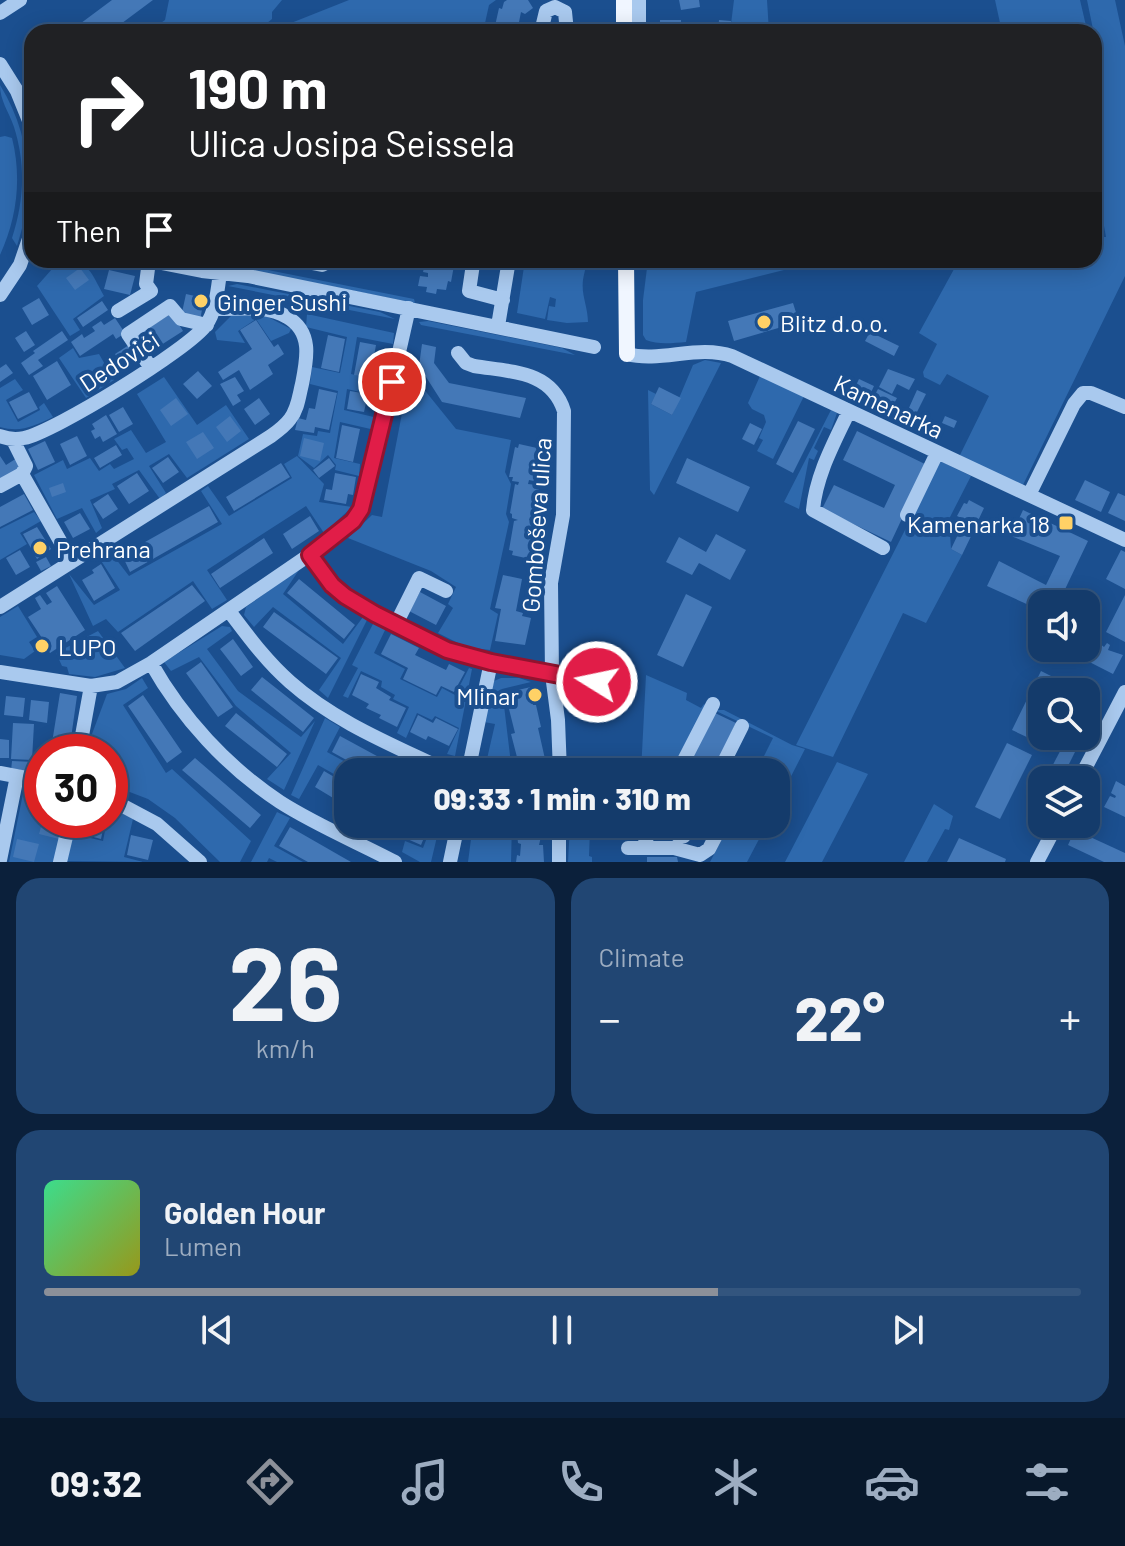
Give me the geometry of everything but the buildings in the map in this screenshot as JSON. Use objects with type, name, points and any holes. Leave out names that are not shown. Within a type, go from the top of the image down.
[{"type":"main road","points":[[624,0],[624,24]]},
{"type":"main road","points":[[626,268],[627,354]]},
{"type":"street","points":[[0,13],[20,0]]},
{"type":"street","points":[[639,0],[639,24]]},
{"type":"street","points":[[543,24],[546,11],[555,7],[565,12],[566,24]]},
{"type":"street","points":[[0,64],[24,108]]},
{"type":"street","points":[[0,295],[24,255]]},
{"type":"street","points":[[118,311],[151,291],[146,284],[147,268]]},
{"type":"street","name":"Dedovići","points":[[7,438],[36,435],[58,424],[190,341],[207,325],[221,268]]},
{"type":"street","points":[[230,268],[594,347]]},
{"type":"street","points":[[474,268],[469,291],[503,300]]},
{"type":"street","points":[[498,326],[508,268]]},
{"type":"street","points":[[151,368],[128,334],[170,306],[181,319],[207,325]]},
{"type":"street","points":[[0,672],[91,686],[117,682],[229,611],[353,521],[366,498],[409,308]]},
{"type":"street","points":[[0,607],[271,436],[292,417],[307,357],[306,342],[300,328],[284,315],[273,311],[213,309]]},
{"type":"street","name":"Kamenarka","points":[[627,354],[644,359],[721,352],[1125,540]]},
{"type":"street","name":"Gomboševa ulica","points":[[458,353],[466,363],[474,366],[531,376],[546,383],[560,398],[564,411],[563,515],[551,573],[552,674],[559,758]]},
{"type":"street","points":[[1029,495],[1074,404],[1083,393],[1091,393],[1125,407]]},
{"type":"street","points":[[849,411],[825,464],[813,510],[883,548]]},
{"type":"street","points":[[0,486],[22,474],[26,466],[7,438]]},
{"type":"street","points":[[907,515],[937,453]]},
{"type":"street","points":[[22,474],[72,562]]},
{"type":"street","points":[[310,555],[332,585],[345,596],[447,650],[491,662],[597,682]]},
{"type":"street","points":[[396,624],[419,578],[446,591]]},
{"type":"street","points":[[229,611],[273,665],[309,698],[337,716],[421,758]]},
{"type":"street","points":[[471,758],[491,662]]},
{"type":"street","points":[[151,663],[193,726],[264,790],[302,814],[395,862]]},
{"type":"street","points":[[82,734],[91,686]]},
{"type":"street","points":[[1086,766],[1125,692]]},
{"type":"street","points":[[685,758],[713,704]]},
{"type":"street","points":[[726,758],[742,726]]},
{"type":"street","points":[[0,773],[24,777]]},
{"type":"street","points":[[0,860],[17,776]]},
{"type":"street","points":[[128,809],[157,824],[200,862]]},
{"type":"street","points":[[60,862],[66,838]]},
{"type":"street","points":[[450,862],[455,838]]},
{"type":"street","points":[[559,838],[559,862]]},
{"type":"street","points":[[643,838],[636,848],[674,848],[695,858],[709,849],[715,838]]},
{"type":"street","points":[[1037,862],[1050,838]]},
{"type":"shaded area","points":[[169,0],[282,0],[266,24],[159,24],[165,20]]},
{"type":"shaded area","points":[[349,0],[496,0],[489,5],[485,24],[289,24]]},
{"type":"shaded area","points":[[734,0],[767,0],[768,24],[731,24]]},
{"type":"shaded area","points":[[995,0],[1080,0],[1086,24],[1000,24]]},
{"type":"shaded area","points":[[1087,0],[1115,0],[1125,46],[1125,276],[1022,487],[959,457],[989,396],[947,374],[940,385],[924,377],[923,372],[937,344],[919,333],[955,268],[1102,268],[1102,237],[1106,237],[1102,215],[1102,24],[1092,24]]},
{"type":"shaded area","points":[[0,85],[24,143],[24,218],[17,246],[12,238],[21,197],[22,169],[14,127],[1,96]]},
{"type":"shaded area","points":[[0,137],[12,138],[17,183],[14,212],[0,255]]},
{"type":"shaded area","points":[[53,268],[87,268],[104,296],[73,319],[80,330],[70,336],[37,286]]},
{"type":"shaded area","points":[[239,268],[257,268],[414,299],[415,303]]},
{"type":"shaded area","points":[[524,268],[585,268],[583,291],[588,322],[547,320],[549,306],[555,307],[556,299],[550,297],[545,319],[517,313]]},
{"type":"shaded area","points":[[647,268],[792,268],[696,292],[686,342],[655,343],[646,340],[643,335]]},
{"type":"shaded area","points":[[237,284],[380,312],[395,319],[228,286]]},
{"type":"shaded area","points":[[307,314],[394,333],[393,344],[357,337],[351,374],[385,382],[382,397],[347,389],[344,410],[378,418],[375,430],[340,422],[334,458],[360,464],[359,476],[335,470],[336,465],[328,455],[314,468],[298,456],[303,434],[317,436],[318,431],[330,433],[338,391],[310,384],[312,367],[340,373],[347,337],[306,327]]},
{"type":"shaded area","points":[[232,315],[268,317],[291,329],[289,333],[271,341],[256,319],[238,331],[245,343],[217,340],[215,332]]},
{"type":"shaded area","points":[[428,321],[562,348],[575,355],[421,325],[419,322]]},
{"type":"shaded area","points":[[73,348],[79,358],[99,354],[114,380],[86,398],[59,358]]},
{"type":"shaded area","points":[[705,360],[721,363],[654,495],[650,490],[648,390],[656,394],[651,404],[672,415],[693,365]]},
{"type":"shaded area","points":[[410,372],[456,429],[511,440],[505,472],[511,484],[506,514],[509,522],[490,609],[498,614],[490,650],[466,647],[438,633],[453,608],[448,604],[456,587],[431,571],[348,538],[372,515],[382,517]]},
{"type":"shaded area","points":[[760,376],[804,396],[773,459],[757,451],[763,440],[759,438],[766,422],[764,415],[748,403]]},
{"type":"shaded area","points":[[164,377],[197,425],[226,405],[249,439],[187,478],[169,454],[149,466],[166,493],[160,499],[139,470],[112,484],[115,489],[90,500],[102,528],[96,533],[82,508],[57,519],[34,475],[63,460],[67,469],[90,458],[99,471],[110,464],[114,469],[134,459],[127,448],[122,450],[114,439],[131,430],[146,453],[166,442],[137,394]]},
{"type":"shaded area","points":[[15,379],[23,390],[6,400],[18,422],[40,410],[44,403],[53,417],[21,429],[0,427],[0,388]]},
{"type":"shaded area","points":[[831,410],[837,413],[831,430],[824,427],[814,448],[818,451],[814,460],[809,458],[799,509],[784,502]]},
{"type":"shaded area","points":[[297,456],[324,484],[319,502],[352,507],[324,533],[306,506],[207,570],[227,600],[212,609],[193,581],[118,632],[106,619],[93,626],[69,574],[94,605],[120,590],[98,556],[109,550],[129,576],[222,524],[201,491],[208,486],[229,516],[292,478],[284,464]]},
{"type":"shaded area","points":[[940,461],[971,476],[949,519],[951,549],[962,555],[926,623],[903,613],[833,757],[796,745]]},
{"type":"shaded area","points":[[34,512],[41,521],[20,533],[27,544],[0,560],[0,529]]},
{"type":"shaded area","points":[[301,567],[283,594],[343,644],[363,617],[367,620],[328,698],[319,690],[341,658],[273,607],[254,627],[244,615],[246,607]]},
{"type":"shaded area","points":[[18,606],[37,637],[29,642],[35,651],[24,659],[0,655],[0,617]]},
{"type":"shaded area","points":[[374,622],[386,628],[374,653],[405,669],[400,679],[437,697],[442,688],[455,695],[469,668],[472,669],[455,756],[447,754],[459,728],[435,716],[432,720],[417,713],[406,738],[397,733],[409,707],[393,699],[395,695],[381,687],[382,681],[361,671],[348,698],[343,696],[358,668],[352,665]]},
{"type":"shaded area","points":[[222,626],[230,627],[232,631],[207,649],[238,691],[301,737],[315,721],[284,790],[267,779],[291,753],[236,706],[199,657],[171,671],[164,662]]},
{"type":"shaded area","points":[[98,631],[125,668],[95,677],[69,674],[56,653]]},
{"type":"shaded area","points":[[646,675],[687,693],[686,700],[701,708],[704,704],[708,707],[682,758],[642,758]]},
{"type":"shaded area","points":[[142,678],[148,688],[123,705],[166,773],[172,769],[251,841],[240,862],[220,862],[175,818],[148,799],[128,791],[128,734],[92,734],[107,694],[126,689]]},
{"type":"shaded area","points":[[519,678],[531,682],[502,689],[510,758],[487,758],[495,724],[484,722],[494,681]]},
{"type":"shaded area","points":[[714,710],[724,710],[805,749],[790,778],[790,758],[763,758],[773,738]]},
{"type":"shaded area","points":[[325,718],[340,727],[327,752],[338,758],[334,758],[334,774],[318,765],[299,799],[291,795]]},
{"type":"shaded area","points":[[837,762],[868,774],[822,862],[785,862]]},
{"type":"shaded area","points":[[24,789],[24,838],[61,838],[56,862],[9,862]]},
{"type":"shaded area","points":[[934,804],[953,816],[949,830],[945,829],[927,862],[904,862]]},
{"type":"shaded area","points":[[277,812],[290,818],[274,846],[303,862],[277,862],[269,858],[267,862],[251,862]]},
{"type":"shaded area","points":[[128,816],[133,819],[124,857],[143,862],[66,861],[72,838],[103,841],[104,838],[128,838]]},
{"type":"shaded area","points":[[427,838],[437,838],[431,862],[420,862],[402,852],[405,841],[423,848]]},
{"type":"shaded area","points":[[471,838],[512,838],[511,862],[468,862]]},
{"type":"shaded area","points":[[569,838],[590,838],[589,856],[592,862],[568,862]]},
{"type":"shaded area","points":[[723,838],[760,838],[747,862],[710,862]]},
{"type":"place","name":"Ginger Sushi","points":[[201,301]]},
{"type":"place","name":"Blitz d.o.o.","points":[[764,322]]},
{"type":"place","name":"Kamenarka 18","points":[[1066,523]]},
{"type":"place","name":"Prehrana","points":[[40,548]]},
{"type":"place","name":"LUPO","points":[[42,646]]},
{"type":"place","name":"Mlinar","points":[[535,695]]},
{"type":"route","points":[[392,382],[361,509],[353,521],[310,555],[332,585],[345,596],[447,650],[491,662],[597,682]]}]
